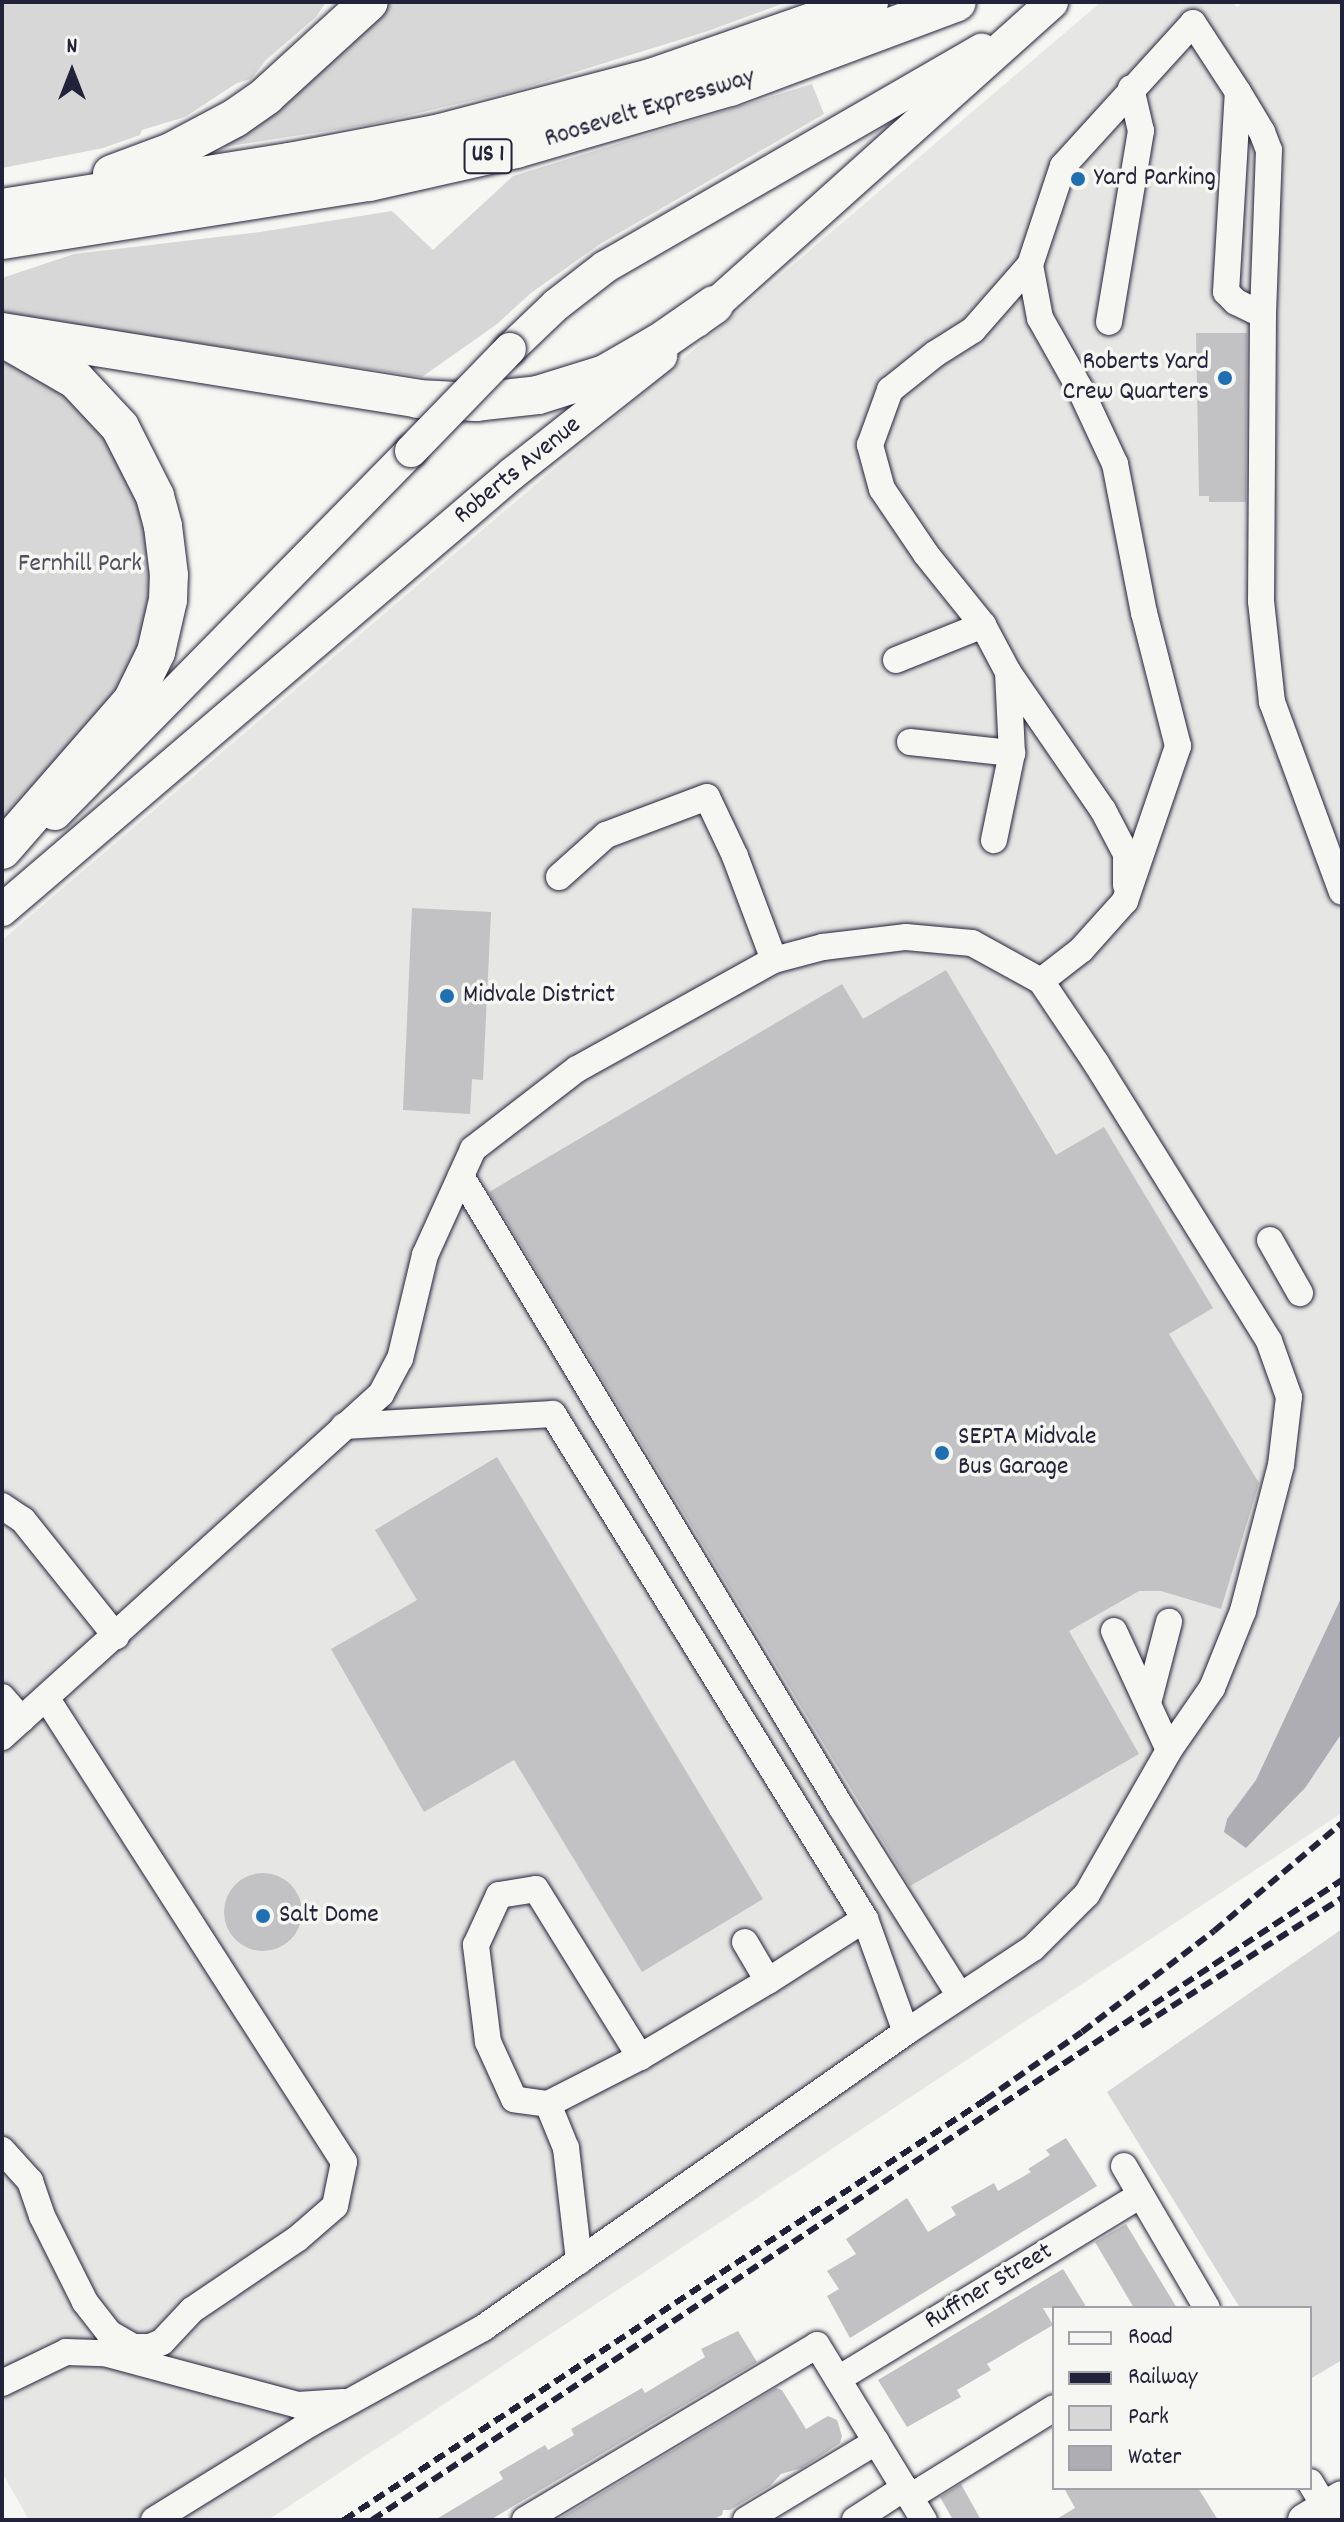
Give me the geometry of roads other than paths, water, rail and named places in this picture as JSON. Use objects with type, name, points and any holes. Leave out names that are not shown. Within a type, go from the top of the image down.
[{"type":"highway","points":[[4,219],[171,152],[235,118],[266,96],[369,2]]},
{"type":"highway","name":"Roosevelt Expressway","points":[[4,219],[454,130],[651,78],[869,2]]},
{"type":"highway","name":"Roosevelt Expressway","points":[[4,219],[369,182],[516,149],[730,87],[957,2]]},
{"type":"highway","points":[[2,332],[418,399],[476,402],[538,395],[605,374],[659,343],[714,305]]},
{"type":"highway","points":[[2,338],[76,380],[120,427],[155,496],[163,526],[169,575],[168,600],[156,652],[132,701],[2,850]]},
{"type":"main road","name":"Roberts Avenue","points":[[2,910],[513,473],[662,356],[714,305],[1052,2]]},
{"type":"main road","name":"Roberts Avenue","points":[[2,868],[510,349],[580,285],[633,250],[1026,24]]},
{"type":"street","points":[[1125,901],[1126,854],[1103,810],[1008,672],[983,625],[926,554],[882,489],[870,445],[890,390],[935,354],[973,330],[1030,265],[1063,166],[1201,12],[1269,150],[1263,315],[1261,601],[1272,702],[1342,892]]},
{"type":"street","points":[[1109,322],[1141,131],[1131,88]]},
{"type":"street","points":[[1238,92],[1226,292],[1236,302],[1263,315]]},
{"type":"street","points":[[1030,265],[1040,318],[1080,389],[1115,464],[1144,613],[1178,746],[1125,901],[1081,950],[1041,981]]},
{"type":"street","points":[[896,660],[983,625]]},
{"type":"street","points":[[994,840],[1012,753],[1008,672]]},
{"type":"street","points":[[910,742],[1012,753]]},
{"type":"street","points":[[559,877],[606,835],[707,797],[735,856],[774,960]]},
{"type":"street","points":[[2,1697],[12,1728],[381,1394],[400,1359],[425,1255],[473,1149],[577,1069],[774,960],[823,947],[906,937],[972,943],[1041,981],[1096,1063],[1269,1341],[1289,1397],[1281,1465],[1243,1611],[1212,1688],[1169,1750],[1087,1894],[1033,1948],[906,2032],[483,2328],[350,2401],[154,2520]]},
{"type":"street","points":[[461,1176],[833,1794],[960,1996]]},
{"type":"street","points":[[1270,1240],[1300,1293]]},
{"type":"street","points":[[344,1426],[553,1414],[865,1919],[906,2032]]},
{"type":"street","points":[[2,1506],[23,1520],[116,1636]]},
{"type":"street","points":[[1148,1703],[1169,1622]]},
{"type":"street","points":[[1114,1631],[1169,1750]]},
{"type":"street","points":[[2,2150],[30,2181],[42,2216],[85,2302],[109,2333],[133,2347],[162,2342],[192,2310],[297,2239],[326,2215],[335,2206],[344,2162],[47,1699]]},
{"type":"street","points":[[640,2057],[536,1889],[499,1895],[476,1945],[488,2042],[514,2099],[548,2104],[640,2057],[865,1919]]},
{"type":"street","points":[[745,1942],[768,1981]]},
{"type":"street","points":[[548,2104],[566,2148],[579,2261]]},
{"type":"street","points":[[1124,2166],[1206,2306]]},
{"type":"street","name":"Ruffner Street","points":[[838,2379],[1141,2195]]},
{"type":"street","points":[[525,2520],[817,2345],[924,2520]]},
{"type":"street","points":[[2,2383],[66,2352],[104,2353],[298,2405],[350,2401]]},
{"type":"street","points":[[855,2520],[1052,2409]]},
{"type":"street","points":[[746,2520],[876,2442]]},
{"type":"water","points":[[1342,1596],[1342,1733],[1305,1788],[1246,1848],[1224,1832],[1227,1819],[1256,1780]]},
{"type":"railway","points":[[344,2520],[985,2100],[1082,2032],[1214,1931],[1342,1823]]},
{"type":"railway","points":[[372,2520],[1342,1880]]},
{"type":"railway","points":[[1141,2026],[1342,1898]]},
{"type":"place","name":"Yard Parking","points":[[1078,179]]},
{"type":"place","name":"Roberts Yard Crew Quarters","points":[[1225,378]]},
{"type":"place","name":"Midvale District","points":[[447,996]]},
{"type":"place","name":"SEPTA Midvale Bus Garage","points":[[942,1453]]},
{"type":"place","name":"Salt Dome","points":[[263,1916]]},
{"type":"park label","name":"Fernhill Park","points":[[80,565]]}]
